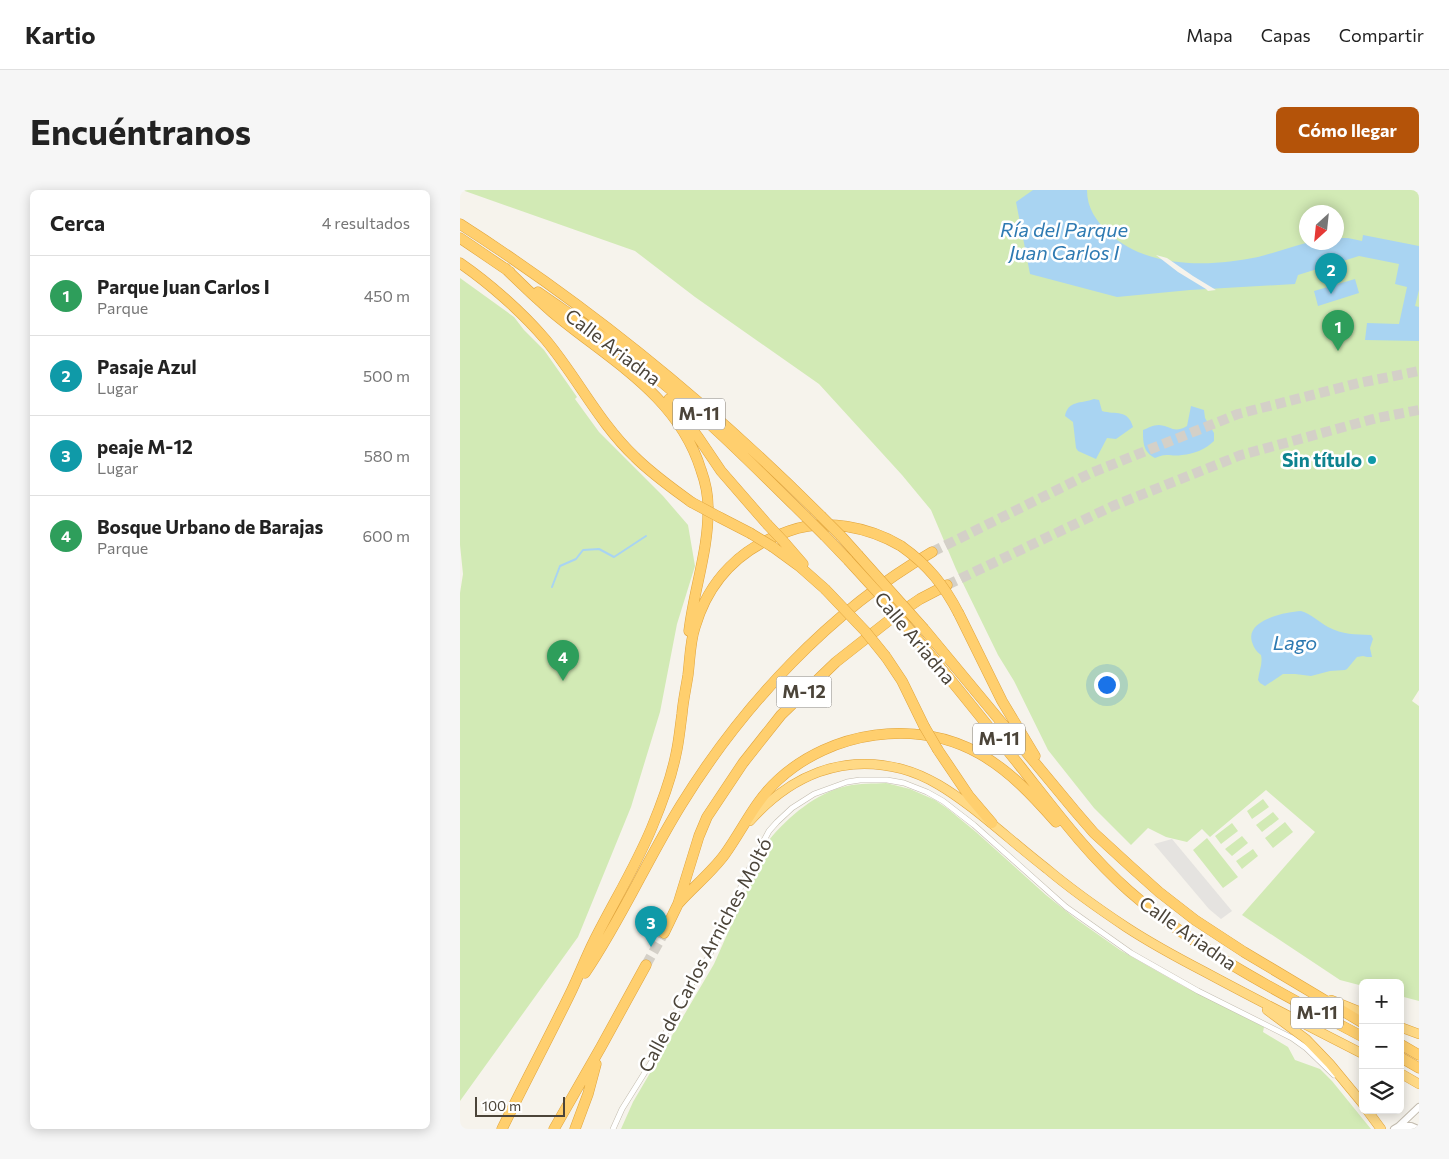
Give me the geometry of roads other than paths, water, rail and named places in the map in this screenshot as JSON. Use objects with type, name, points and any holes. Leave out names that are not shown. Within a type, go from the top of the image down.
[{"type":"highway","name":"Calle Ariadna","points":[[460,224],[512,257],[640,352],[774,469],[841,536],[924,630],[1054,787],[1094,832],[1130,866],[1160,892],[1218,936],[1359,1021]]},
{"type":"highway","name":"Calle Ariadna","points":[[460,238],[643,367],[737,449],[825,536],[880,595],[991,729],[1081,843],[1129,891],[1190,939],[1250,976],[1359,1035]]},
{"type":"highway","points":[[460,263],[495,290],[545,339],[604,423],[634,457],[661,481],[692,502],[773,546],[825,589]]},
{"type":"highway","points":[[504,268],[552,312],[631,372],[650,389],[674,417],[698,459],[708,505],[708,533],[690,616],[682,712]]},
{"type":"highway","points":[[582,323],[651,382],[673,404],[721,471],[825,589],[865,631],[902,681],[938,750],[969,796],[992,823]]},
{"type":"highway","points":[[570,995],[593,943],[647,840],[664,798],[676,755],[694,628],[704,602],[729,566],[754,546],[772,537],[798,528],[846,526],[869,531],[888,539],[921,561],[946,591],[1002,701],[1054,787]]},
{"type":"highway","name":"M-12","points":[[502,1129],[570,995],[602,948],[680,806],[735,727],[776,678],[828,628],[872,592],[932,552]]},
{"type":"highway","name":"M-12","points":[[664,933],[678,904],[707,816],[781,715],[836,662],[892,618],[920,599],[947,585]]},
{"type":"highway","points":[[678,904],[724,856],[765,793],[788,772],[811,756],[828,748],[879,734],[934,737],[978,753],[1020,783],[1063,830],[1081,843]]},
{"type":"highway","points":[[741,830],[766,803],[789,786],[825,770],[845,765],[880,765],[902,769],[923,776],[947,789],[1105,913],[1169,953],[1359,1052]]},
{"type":"highway","points":[[554,1129],[646,965]]},
{"type":"highway","points":[[1308,991],[1359,1011]]},
{"type":"highway","points":[[1242,992],[1306,1040],[1330,1064],[1359,1100]]},
{"type":"highway","points":[[1404,1028],[1419,1034]]},
{"type":"highway","points":[[1404,1046],[1419,1054]]},
{"type":"highway","points":[[580,1129],[601,1047]]},
{"type":"highway","points":[[1404,1060],[1419,1068]]},
{"type":"highway","points":[[1404,1075],[1419,1084]]},
{"type":"highway","points":[[575,1129],[588,1094]]},
{"type":"highway","points":[[1370,1114],[1381,1129]]},
{"type":"street","name":"Calle de Carlos Arniches Moltó","points":[[613,1129],[622,1109],[652,1061],[682,1001],[709,956],[769,831],[792,808],[814,794],[846,782],[860,780],[887,780],[904,783],[943,801],[974,825],[1066,907],[1131,953],[1198,991],[1285,1034],[1306,1048],[1359,1101]]},
{"type":"street","points":[[1396,1128],[1419,1107]]},
{"type":"street","points":[[1396,1128],[1410,1126],[1418,1129]]},
{"type":"water","name":"Ría del Parque Juan Carlos I","points":[[1033,190],[1087,190],[1087,197],[1093,214],[1109,233],[1124,245],[1160,259],[1180,262],[1220,263],[1258,257],[1299,245],[1299,250],[1344,250],[1344,238],[1362,241],[1363,235],[1419,246],[1419,290],[1415,306],[1419,307],[1419,341],[1365,340],[1367,323],[1399,324],[1407,287],[1395,284],[1399,264],[1359,256],[1298,275],[1295,284],[1190,290],[1117,297],[1030,274],[1016,202]]},
{"type":"water","points":[[1355,279],[1359,293],[1318,306],[1314,291]]},
{"type":"water","points":[[1094,399],[1099,400],[1102,411],[1128,417],[1133,427],[1116,439],[1107,438],[1096,459],[1078,451],[1073,422],[1065,416],[1072,405]]},
{"type":"water","points":[[1191,406],[1204,410],[1205,418],[1214,433],[1214,441],[1204,449],[1191,454],[1163,455],[1155,458],[1151,456],[1144,446],[1143,430],[1157,425],[1175,429],[1187,426]]},
{"type":"water","name":"Lago","points":[[1301,611],[1328,627],[1339,631],[1349,634],[1371,635],[1373,639],[1370,648],[1372,657],[1357,657],[1345,670],[1330,671],[1311,676],[1283,674],[1265,686],[1260,683],[1258,680],[1261,655],[1255,649],[1252,642],[1251,634],[1254,628],[1277,615]]},
{"type":"waterway","points":[[552,587],[560,566],[576,559],[583,550],[599,549],[614,557],[646,536]]},
{"type":"tunnel","points":[[932,552],[1091,473],[1238,414],[1359,383],[1419,371]]},
{"type":"tunnel","points":[[947,585],[1113,506],[1241,455],[1377,418],[1419,410]]},
{"type":"tunnel","points":[[646,965],[664,933]]},
{"type":"place","name":"Pasaje Azul","points":[[1331,294]]},
{"type":"place","name":"Parque Juan Carlos I","points":[[1338,351]]},
{"type":"place","name":"Sin título","points":[[1372,460]]},
{"type":"place","name":"Bosque Urbano de Barajas","points":[[563,681]]},
{"type":"place","name":"peaje M-12","points":[[651,947]]}]
